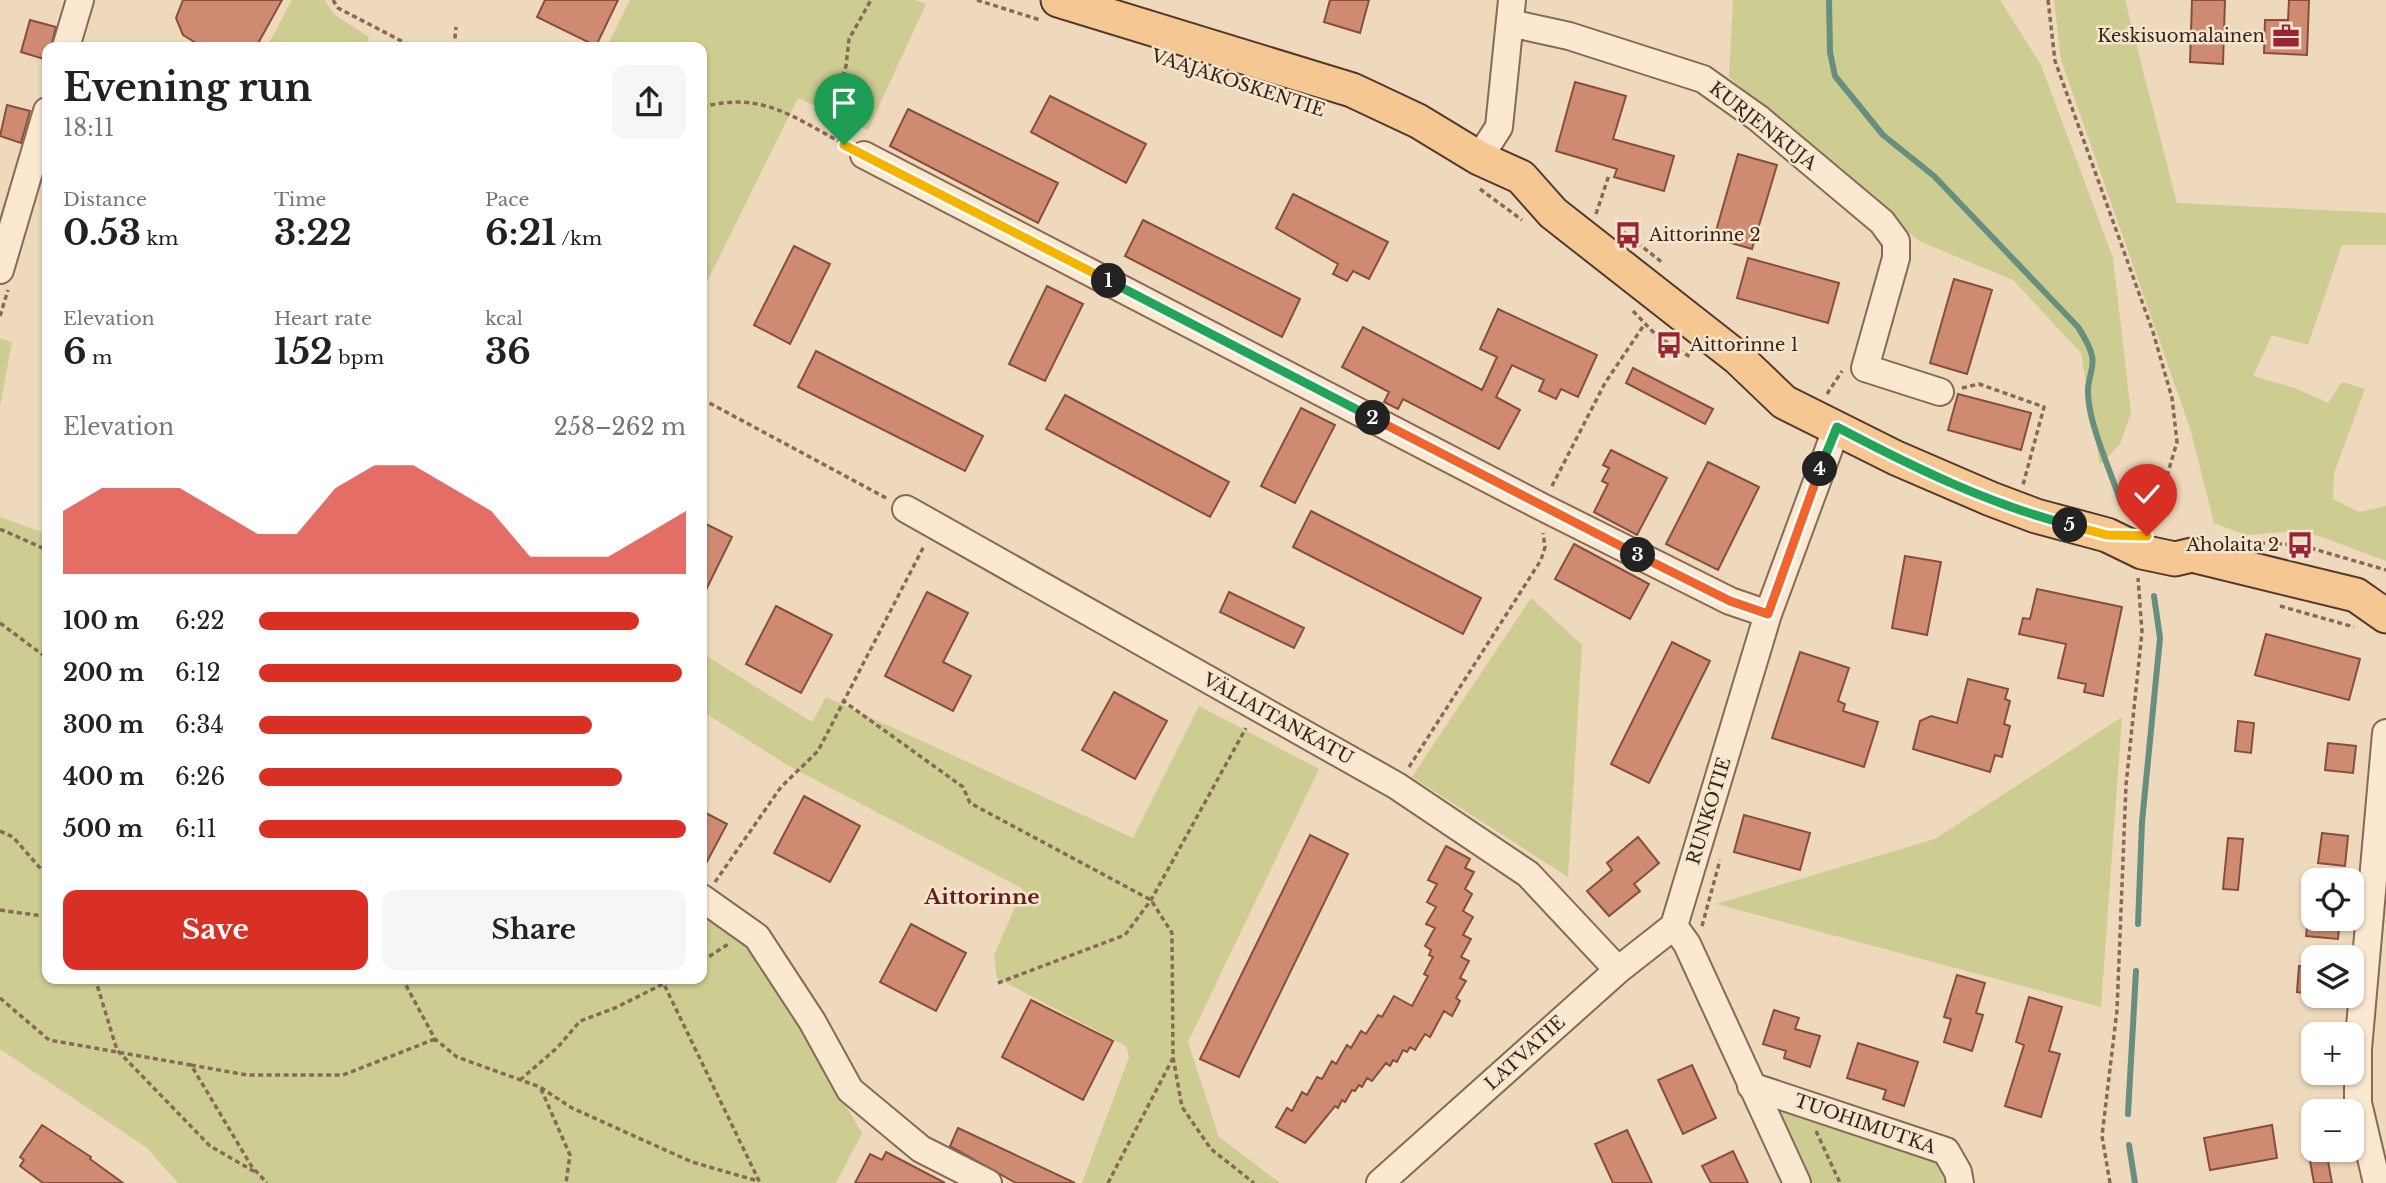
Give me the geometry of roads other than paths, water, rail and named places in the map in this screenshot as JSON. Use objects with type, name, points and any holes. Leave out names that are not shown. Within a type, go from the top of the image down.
[{"type":"main road","name":"VAAJAKOSKENTIE","points":[[1052,11],[1352,90],[1419,121],[1478,173],[1509,192],[1553,213],[1738,358],[1795,386],[1837,427],[1896,458],[1991,499],[2036,516],[2107,535],[2142,552],[2175,559],[2192,555],[2371,591],[2373,622]]},
{"type":"street","points":[[67,42],[80,0]]},
{"type":"street","points":[[1478,173],[1499,127],[1511,11]]},
{"type":"street","name":"KURJENKUJA","points":[[1511,11],[1569,36],[1703,79],[1758,118],[1882,222],[1896,241],[1896,258],[1865,368],[1940,392]]},
{"type":"street","points":[[0,270],[42,128]]},
{"type":"street","points":[[854,150],[1542,507],[1730,601],[1768,614]]},
{"type":"street","name":"RUNKOTIE","points":[[1674,926],[1768,614],[1837,427]]},
{"type":"street","name":"VÄLIAITANKATU","points":[[906,509],[1397,786],[1528,874],[1618,970]]},
{"type":"street","points":[[2377,1183],[2358,1103],[2358,1049],[2386,733]]},
{"type":"street","points":[[707,902],[757,936],[812,1021],[850,1090],[921,1149],[988,1183]]},
{"type":"street","points":[[1674,926],[1687,944],[1797,1183]]},
{"type":"street","name":"LATVATIE","points":[[1382,1182],[1618,970],[1674,926]]},
{"type":"street","name":"TUOHIMUTKA","points":[[1751,1086],[1946,1151],[1958,1172],[1960,1183]]},
{"type":"waterway","points":[[1829,0],[1830,52],[1835,76],[1883,135],[1934,176],[2078,327],[2087,342],[2093,361],[2088,391],[2091,415],[2121,503]]},
{"type":"waterway","points":[[2138,924],[2142,822],[2160,638],[2154,596]]},
{"type":"waterway","points":[[2128,1114],[2136,971]]},
{"type":"waterway","points":[[2129,1145],[2135,1183]]},
{"type":"place","name":"Keskisuomalainen","points":[[2286,36]]},
{"type":"place","name":"Aittorinne 2","points":[[1628,235]]},
{"type":"place","name":"Aittorinne 1","points":[[1669,345]]},
{"type":"place","name":"Aholaita 2","points":[[2300,545]]},
{"type":"district","name":"Aittorinne","points":[[982,897]]}]
